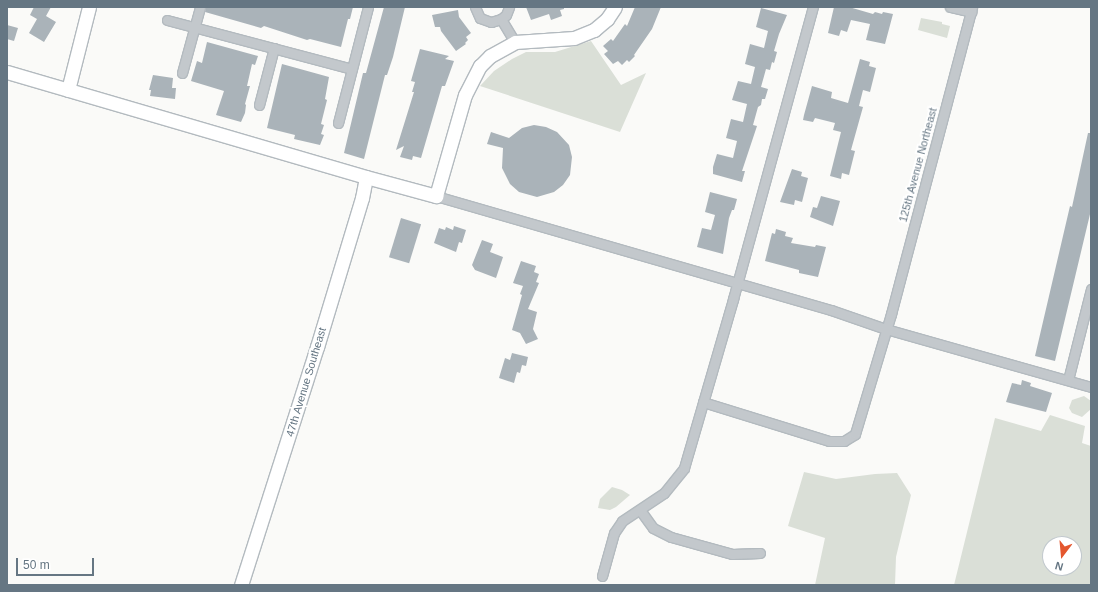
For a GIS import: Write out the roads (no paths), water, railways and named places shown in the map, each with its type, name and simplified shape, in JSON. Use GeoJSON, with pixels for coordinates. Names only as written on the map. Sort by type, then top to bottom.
{"type":"FeatureCollection","features":[{"type":"Feature","properties":{"kind":"street"},"geometry":{"type":"LineString","coordinates":[[68,90],[89,7]]}},
{"type":"Feature","properties":{"kind":"street"},"geometry":{"type":"LineString","coordinates":[[182,73],[200,7]]}},
{"type":"Feature","properties":{"kind":"street"},"geometry":{"type":"LineString","coordinates":[[338,123],[368,7]]}},
{"type":"Feature","properties":{"kind":"street"},"geometry":{"type":"LineString","coordinates":[[475,7],[477,14],[485,21],[496,22],[506,15],[509,7]]}},
{"type":"Feature","properties":{"kind":"street"},"geometry":{"type":"LineString","coordinates":[[436,196],[465,95],[480,66],[490,56],[515,42],[574,38],[598,26],[608,19],[615,7]]}},
{"type":"Feature","properties":{"kind":"street"},"geometry":{"type":"LineString","coordinates":[[602,576],[614,533],[624,519],[664,493],[684,468],[738,283],[813,7]]}},
{"type":"Feature","properties":{"kind":"street"},"geometry":{"type":"LineString","coordinates":[[950,7],[971,10]]}},
{"type":"Feature","properties":{"kind":"street","name":"125th Avenue Northeast"},"geometry":{"type":"LineString","coordinates":[[704,402],[828,441],[844,441],[855,434],[886,329],[971,10]]}},
{"type":"Feature","properties":{"kind":"street"},"geometry":{"type":"LineString","coordinates":[[501,19],[515,42]]}},
{"type":"Feature","properties":{"kind":"street"},"geometry":{"type":"LineString","coordinates":[[167,20],[352,69]]}},
{"type":"Feature","properties":{"kind":"street"},"geometry":{"type":"LineString","coordinates":[[259,105],[274,48]]}},
{"type":"Feature","properties":{"kind":"street"},"geometry":{"type":"LineString","coordinates":[[7,72],[366,177],[738,283],[886,329],[1091,387]]}},
{"type":"Feature","properties":{"kind":"street","name":"47th Avenue Southeast"},"geometry":{"type":"LineString","coordinates":[[242,585],[321,333],[362,198],[366,177]]}},
{"type":"Feature","properties":{"kind":"street"},"geometry":{"type":"LineString","coordinates":[[1068,380],[1091,289]]}},
{"type":"Feature","properties":{"kind":"street"},"geometry":{"type":"LineString","coordinates":[[640,510],[653,528],[671,537],[732,554],[760,553]]}}]}
